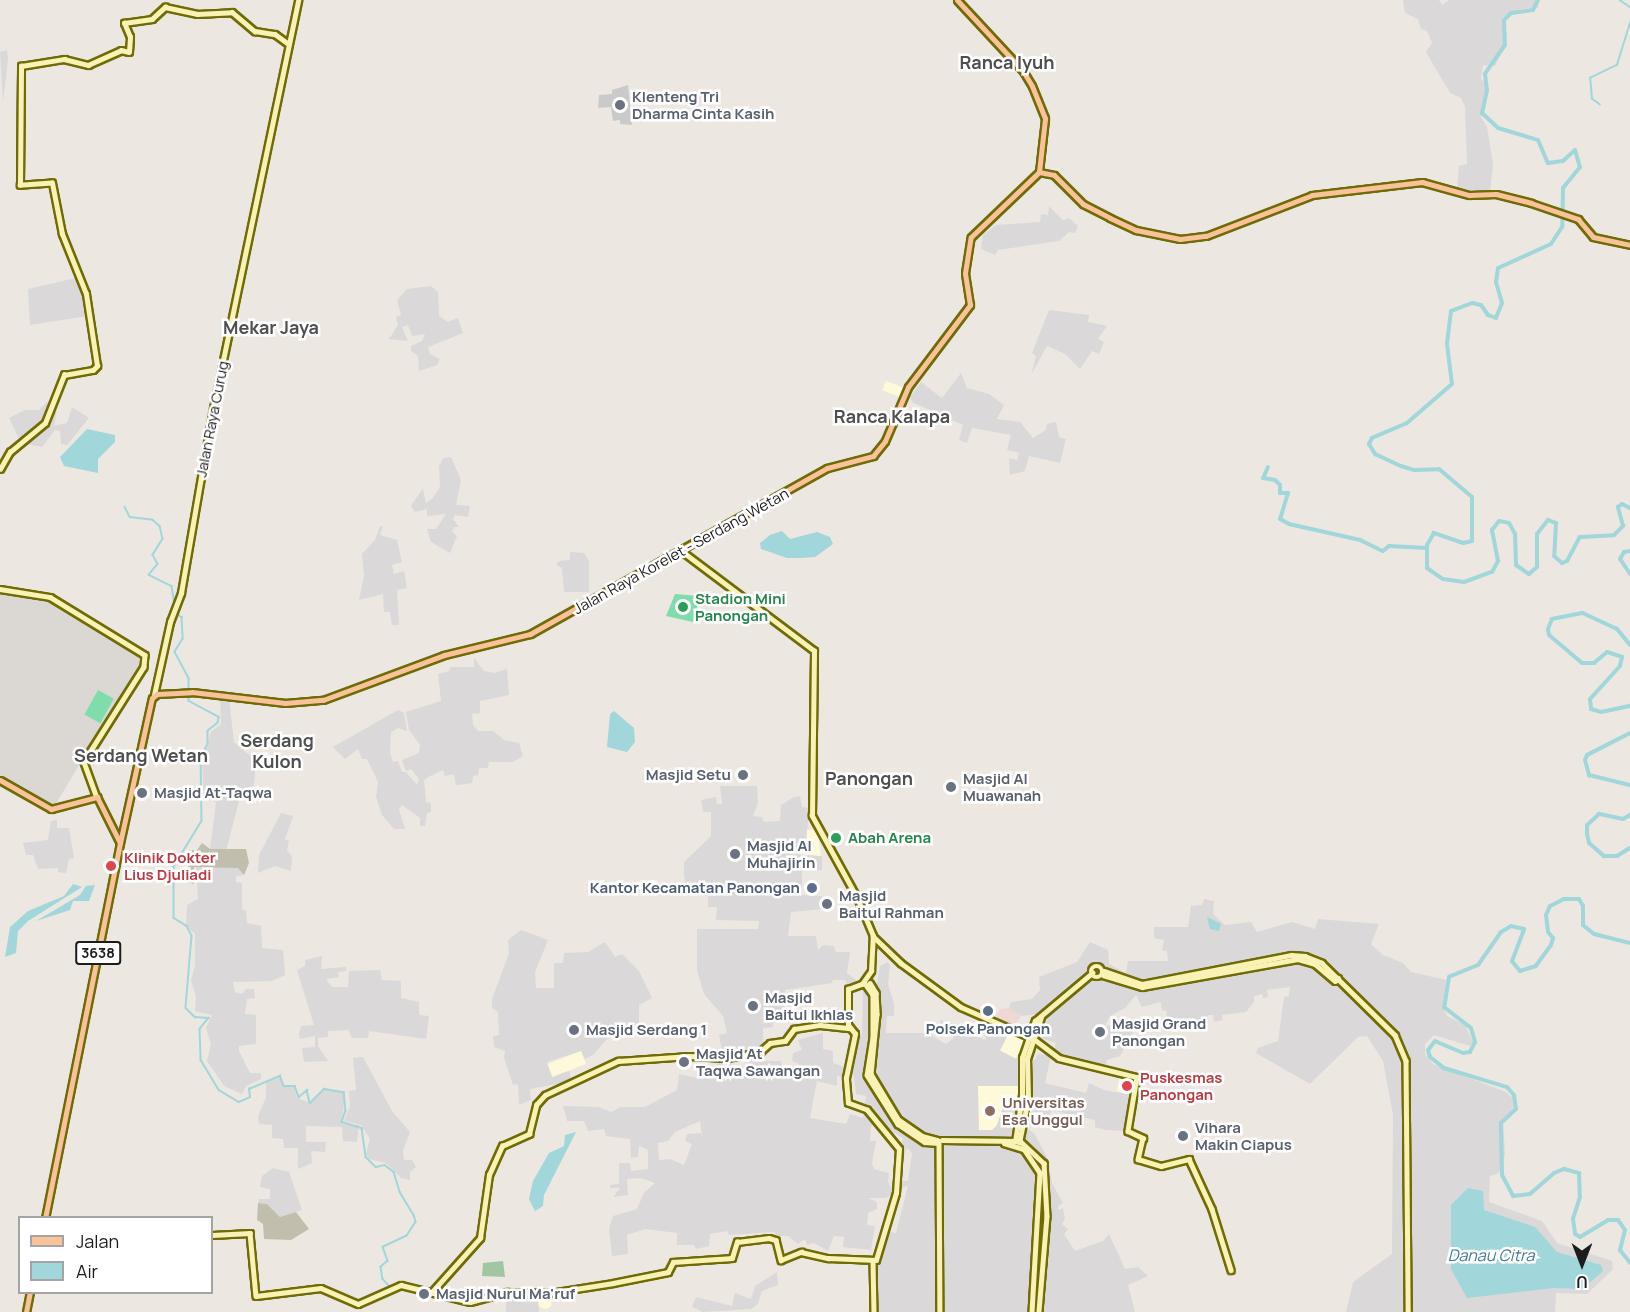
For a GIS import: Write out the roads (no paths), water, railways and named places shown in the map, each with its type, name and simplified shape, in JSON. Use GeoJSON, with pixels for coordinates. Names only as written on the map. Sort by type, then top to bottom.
{"type":"FeatureCollection","features":[{"type":"Feature","properties":{"kind":"main road"},"geometry":{"type":"LineString","coordinates":[[957,0],[1023,71],[1032,86],[1045,118],[1039,172],[1054,175],[1083,204],[1136,230],[1180,239],[1206,236],[1312,195],[1422,182],[1470,195],[1504,196],[1573,216],[1591,237],[1630,245]]}},
{"type":"Feature","properties":{"kind":"main road","name":"Jalan Raya Korelet - Serdang Wetan"},"geometry":{"type":"LineString","coordinates":[[154,695],[190,692],[285,703],[333,698],[444,655],[535,632],[682,552],[724,523],[827,468],[863,461],[877,452],[908,387],[968,308],[965,267],[971,237],[1039,172]]}},
{"type":"Feature","properties":{"kind":"main road"},"geometry":{"type":"LineString","coordinates":[[120,843],[154,695]]}},
{"type":"Feature","properties":{"kind":"main road"},"geometry":{"type":"LineString","coordinates":[[0,780],[53,809],[97,797],[120,843]]}},
{"type":"Feature","properties":{"kind":"main road","name":"3638"},"geometry":{"type":"LineString","coordinates":[[45,1216],[120,843]]}},
{"type":"Feature","properties":{"kind":"main road"},"geometry":{"type":"LineString","coordinates":[[26,1312],[30,1294]]}},
{"type":"Feature","properties":{"kind":"street","name":"Jalan Raya Curug"},"geometry":{"type":"LineString","coordinates":[[154,695],[176,606],[212,413],[298,0]]}},
{"type":"Feature","properties":{"kind":"street"},"geometry":{"type":"LineString","coordinates":[[0,469],[13,450],[45,423],[63,375],[97,367],[86,294],[63,236],[51,182],[20,185],[21,66],[64,59],[88,65],[122,50],[129,52],[130,38],[124,23],[152,19],[165,7],[198,14],[232,12],[255,31],[275,34],[289,44]]}},
{"type":"Feature","properties":{"kind":"street"},"geometry":{"type":"LineString","coordinates":[[682,552],[813,649],[812,816],[857,898],[874,939],[872,967],[865,980],[848,989],[850,1028],[855,1034],[846,1078],[848,1103],[868,1112],[899,1149],[896,1193],[874,1260],[874,1312]]}},
{"type":"Feature","properties":{"kind":"street"},"geometry":{"type":"LineString","coordinates":[[0,589],[50,597],[145,656],[144,667],[84,762],[97,797]]}},
{"type":"Feature","properties":{"kind":"street"},"geometry":{"type":"LineString","coordinates":[[874,939],[957,1005],[1032,1038],[1059,1058],[1137,1077],[1128,1131],[1143,1138],[1137,1158],[1161,1166],[1189,1159],[1212,1209],[1231,1270]]}},
{"type":"Feature","properties":{"kind":"street"},"geometry":{"type":"LineString","coordinates":[[1093,975],[1096,966],[1103,973],[1142,987],[1298,959],[1315,964],[1335,981],[1338,978],[1395,1035],[1406,1058],[1408,1312]]}},
{"type":"Feature","properties":{"kind":"street"},"geometry":{"type":"LineString","coordinates":[[1021,1142],[1027,1059],[1040,1018],[1093,975],[1103,973]]}},
{"type":"Feature","properties":{"kind":"street"},"geometry":{"type":"LineString","coordinates":[[865,980],[873,995],[873,1038],[867,1075],[898,1124],[925,1142],[1021,1142]]}},
{"type":"Feature","properties":{"kind":"street"},"geometry":{"type":"LineString","coordinates":[[431,1293],[480,1238],[490,1174],[502,1146],[529,1134],[536,1105],[545,1095],[618,1061],[689,1056],[727,1058],[760,1052],[770,1042],[785,1041],[794,1029],[820,1025],[850,1028]]}},
{"type":"Feature","properties":{"kind":"street"},"geometry":{"type":"LineString","coordinates":[[1003,1140],[1015,1131],[1025,1095]]}},
{"type":"Feature","properties":{"kind":"street"},"geometry":{"type":"LineString","coordinates":[[1015,1131],[1040,1173],[1039,1312]]}},
{"type":"Feature","properties":{"kind":"street"},"geometry":{"type":"LineString","coordinates":[[939,1142],[1003,1140],[1021,1142]]}},
{"type":"Feature","properties":{"kind":"street"},"geometry":{"type":"LineString","coordinates":[[939,1142],[940,1312]]}},
{"type":"Feature","properties":{"kind":"street"},"geometry":{"type":"LineString","coordinates":[[213,1235],[250,1233],[256,1296],[321,1288],[359,1304],[401,1285],[431,1293],[457,1296],[469,1302],[508,1292],[550,1293],[668,1272],[675,1262],[732,1258],[736,1242],[769,1238],[776,1240],[781,1260],[801,1252],[828,1258],[874,1260]]}},
{"type":"Feature","properties":{"kind":"street"},"geometry":{"type":"LineString","coordinates":[[1032,1312],[1041,1241]]}},
{"type":"Feature","properties":{"kind":"water"},"geometry":{"type":"Polygon","coordinates":[[[87,429],[115,435],[115,442],[98,459],[98,473],[64,466],[60,457],[87,429]]]}},
{"type":"Feature","properties":{"kind":"water"},"geometry":{"type":"Polygon","coordinates":[[[782,531],[790,539],[817,532],[830,537],[833,544],[815,557],[802,558],[787,558],[761,549],[760,543],[770,535],[782,531]]]}},
{"type":"Feature","properties":{"kind":"water"},"geometry":{"type":"Polygon","coordinates":[[[614,711],[634,728],[635,742],[627,752],[607,747],[610,714],[614,711]]]}},
{"type":"Feature","properties":{"kind":"water"},"geometry":{"type":"Polygon","coordinates":[[[73,884],[82,887],[28,921],[18,931],[16,953],[5,957],[10,927],[28,911],[64,896],[73,884]]]}},
{"type":"Feature","properties":{"kind":"water"},"geometry":{"type":"Polygon","coordinates":[[[95,885],[89,901],[73,901],[70,910],[36,921],[80,895],[86,886],[95,885]]]}},
{"type":"Feature","properties":{"kind":"water"},"geometry":{"type":"Polygon","coordinates":[[[1207,917],[1221,924],[1219,931],[1210,929],[1207,917]]]}},
{"type":"Feature","properties":{"kind":"water"},"geometry":{"type":"Polygon","coordinates":[[[576,1132],[544,1195],[543,1206],[535,1211],[529,1199],[533,1181],[549,1153],[564,1146],[565,1135],[576,1132]]]}},
{"type":"Feature","properties":{"kind":"water","name":"Danau Citra"},"geometry":{"type":"Polygon","coordinates":[[[1468,1188],[1483,1191],[1484,1210],[1535,1227],[1557,1252],[1601,1265],[1603,1271],[1582,1289],[1554,1288],[1467,1298],[1451,1269],[1451,1205],[1468,1188]]]}},
{"type":"Feature","properties":{"kind":"waterway"},"geometry":{"type":"LineString","coordinates":[[1538,0],[1533,10],[1511,13],[1504,20],[1505,45],[1485,74],[1487,90],[1482,113],[1498,128],[1538,140],[1548,163],[1563,161],[1575,150],[1580,167],[1563,188],[1562,227],[1551,244],[1498,268],[1496,282],[1502,303],[1496,318],[1488,315],[1481,305],[1472,303],[1451,311],[1447,344],[1452,384],[1407,423],[1372,438],[1369,444],[1375,454],[1401,466],[1414,470],[1439,469],[1472,497],[1472,541],[1463,543],[1434,533],[1427,545],[1427,568],[1443,579],[1464,582],[1492,572],[1498,561],[1492,530],[1499,521],[1509,523],[1515,534],[1516,565],[1529,574],[1537,567],[1537,534],[1548,520],[1556,523],[1554,556],[1562,563],[1567,561],[1580,537],[1614,535],[1623,526],[1618,507],[1622,504],[1630,508]]}},
{"type":"Feature","properties":{"kind":"waterway"},"geometry":{"type":"LineString","coordinates":[[1620,0],[1630,7]]}},
{"type":"Feature","properties":{"kind":"waterway"},"geometry":{"type":"LineString","coordinates":[[1600,105],[1592,99],[1590,78],[1617,65],[1630,23]]}},
{"type":"Feature","properties":{"kind":"waterway"},"geometry":{"type":"LineString","coordinates":[[1268,467],[1263,478],[1275,480],[1280,485],[1280,493],[1288,493],[1280,519],[1289,524],[1360,540],[1383,551],[1389,546],[1427,548]]}},
{"type":"Feature","properties":{"kind":"waterway"},"geometry":{"type":"LineString","coordinates":[[125,507],[130,517],[153,520],[160,526],[163,539],[153,555],[158,564],[149,575],[172,586],[175,605]]}},
{"type":"Feature","properties":{"kind":"waterway"},"geometry":{"type":"LineString","coordinates":[[1630,551],[1624,552],[1620,559],[1630,574]]}},
{"type":"Feature","properties":{"kind":"waterway"},"geometry":{"type":"LineString","coordinates":[[1630,645],[1617,629],[1582,613],[1552,619],[1548,629],[1549,635],[1582,663],[1594,663],[1607,652],[1622,657],[1620,666],[1590,699],[1591,709],[1601,712],[1630,706]]}},
{"type":"Feature","properties":{"kind":"waterway"},"geometry":{"type":"LineString","coordinates":[[176,614],[182,617],[183,639],[175,652],[189,678],[189,691]]}},
{"type":"Feature","properties":{"kind":"waterway"},"geometry":{"type":"LineString","coordinates":[[189,695],[189,701],[219,717],[218,723],[208,731],[208,744],[201,758],[202,821],[174,867],[174,918],[187,926],[192,936],[186,1008],[195,1017],[209,1018],[200,1029],[201,1060],[219,1090],[239,1102],[250,1097],[249,1089],[280,1076],[284,1086],[295,1086],[299,1097],[307,1090],[310,1103],[324,1089],[344,1092],[346,1111],[342,1122],[362,1128],[366,1157],[376,1167],[385,1165],[394,1172],[400,1192],[416,1222],[407,1236],[383,1247],[388,1261],[381,1267],[383,1279],[391,1288]]}},
{"type":"Feature","properties":{"kind":"waterway"},"geometry":{"type":"LineString","coordinates":[[1630,733],[1587,755],[1585,760],[1589,775],[1630,785]]}},
{"type":"Feature","properties":{"kind":"waterway"},"geometry":{"type":"LineString","coordinates":[[1630,815],[1623,819],[1599,814],[1587,825],[1589,843],[1604,856],[1617,856],[1630,848]]}},
{"type":"Feature","properties":{"kind":"waterway"},"geometry":{"type":"LineString","coordinates":[[1630,943],[1594,934],[1583,925],[1583,906],[1579,899],[1564,899],[1550,906],[1546,915],[1548,932],[1553,938],[1551,945],[1536,966],[1520,971],[1512,961],[1524,929],[1511,926],[1501,932],[1478,965],[1449,977],[1444,1007],[1471,1028],[1475,1042],[1470,1052],[1463,1053],[1435,1041],[1428,1050],[1430,1057],[1444,1068],[1507,1087],[1514,1095],[1516,1109],[1501,1123],[1502,1175],[1513,1196],[1530,1194],[1554,1173],[1564,1169],[1579,1173],[1580,1197],[1573,1219],[1575,1234],[1580,1237],[1608,1220],[1618,1220],[1625,1230],[1620,1250],[1630,1263]]}},
{"type":"Feature","properties":{"kind":"place","name":"Klenteng Tri Dharma Cinta Kasih"},"geometry":{"type":"Point","coordinates":[620,105]}},
{"type":"Feature","properties":{"kind":"place","name":"Stadion Mini Panongan"},"geometry":{"type":"Point","coordinates":[683,607]}},
{"type":"Feature","properties":{"kind":"place","name":"Masjid Setu"},"geometry":{"type":"Point","coordinates":[743,775]}},
{"type":"Feature","properties":{"kind":"place","name":"Masjid Al Muawanah"},"geometry":{"type":"Point","coordinates":[951,787]}},
{"type":"Feature","properties":{"kind":"place","name":"Masjid At-Taqwa"},"geometry":{"type":"Point","coordinates":[142,793]}},
{"type":"Feature","properties":{"kind":"place","name":"Abah Arena"},"geometry":{"type":"Point","coordinates":[836,838]}},
{"type":"Feature","properties":{"kind":"place","name":"Masjid Al Muhajirin"},"geometry":{"type":"Point","coordinates":[735,854]}},
{"type":"Feature","properties":{"kind":"place","name":"Klinik Dokter Lius Djuliadi"},"geometry":{"type":"Point","coordinates":[111,866]}},
{"type":"Feature","properties":{"kind":"place","name":"Kantor Kecamatan Panongan"},"geometry":{"type":"Point","coordinates":[812,888]}},
{"type":"Feature","properties":{"kind":"place","name":"Masjid Baitul Rahman"},"geometry":{"type":"Point","coordinates":[827,904]}},
{"type":"Feature","properties":{"kind":"place","name":"Masjid Baitul Ikhlas"},"geometry":{"type":"Point","coordinates":[753,1006]}},
{"type":"Feature","properties":{"kind":"place","name":"Polsek Panongan"},"geometry":{"type":"Point","coordinates":[988,1011]}},
{"type":"Feature","properties":{"kind":"place","name":"Masjid Serdang 1"},"geometry":{"type":"Point","coordinates":[574,1030]}},
{"type":"Feature","properties":{"kind":"place","name":"Masjid Grand Panongan"},"geometry":{"type":"Point","coordinates":[1100,1032]}},
{"type":"Feature","properties":{"kind":"place","name":"Masjid At Taqwa Sawangan"},"geometry":{"type":"Point","coordinates":[684,1062]}},
{"type":"Feature","properties":{"kind":"place","name":"Puskesmas Panongan"},"geometry":{"type":"Point","coordinates":[1127,1086]}},
{"type":"Feature","properties":{"kind":"place","name":"Universitas Esa Unggul"},"geometry":{"type":"Point","coordinates":[990,1111]}},
{"type":"Feature","properties":{"kind":"place","name":"Vihara Makin Ciapus"},"geometry":{"type":"Point","coordinates":[1183,1136]}},
{"type":"Feature","properties":{"kind":"place","name":"Masjid Nurul Ma'ruf"},"geometry":{"type":"Point","coordinates":[424,1294]}},
{"type":"Feature","properties":{"kind":"district","name":"Ranca Iyuh"},"geometry":{"type":"Point","coordinates":[1007,62]}},
{"type":"Feature","properties":{"kind":"district","name":"Mekar Jaya"},"geometry":{"type":"Point","coordinates":[271,327]}},
{"type":"Feature","properties":{"kind":"district","name":"Ranca Kalapa"},"geometry":{"type":"Point","coordinates":[892,416]}},
{"type":"Feature","properties":{"kind":"district","name":"Serdang Kulon"},"geometry":{"type":"Point","coordinates":[277,751]}},
{"type":"Feature","properties":{"kind":"district","name":"Serdang Wetan"},"geometry":{"type":"Point","coordinates":[141,755]}},
{"type":"Feature","properties":{"kind":"district","name":"Panongan"},"geometry":{"type":"Point","coordinates":[869,778]}}]}
